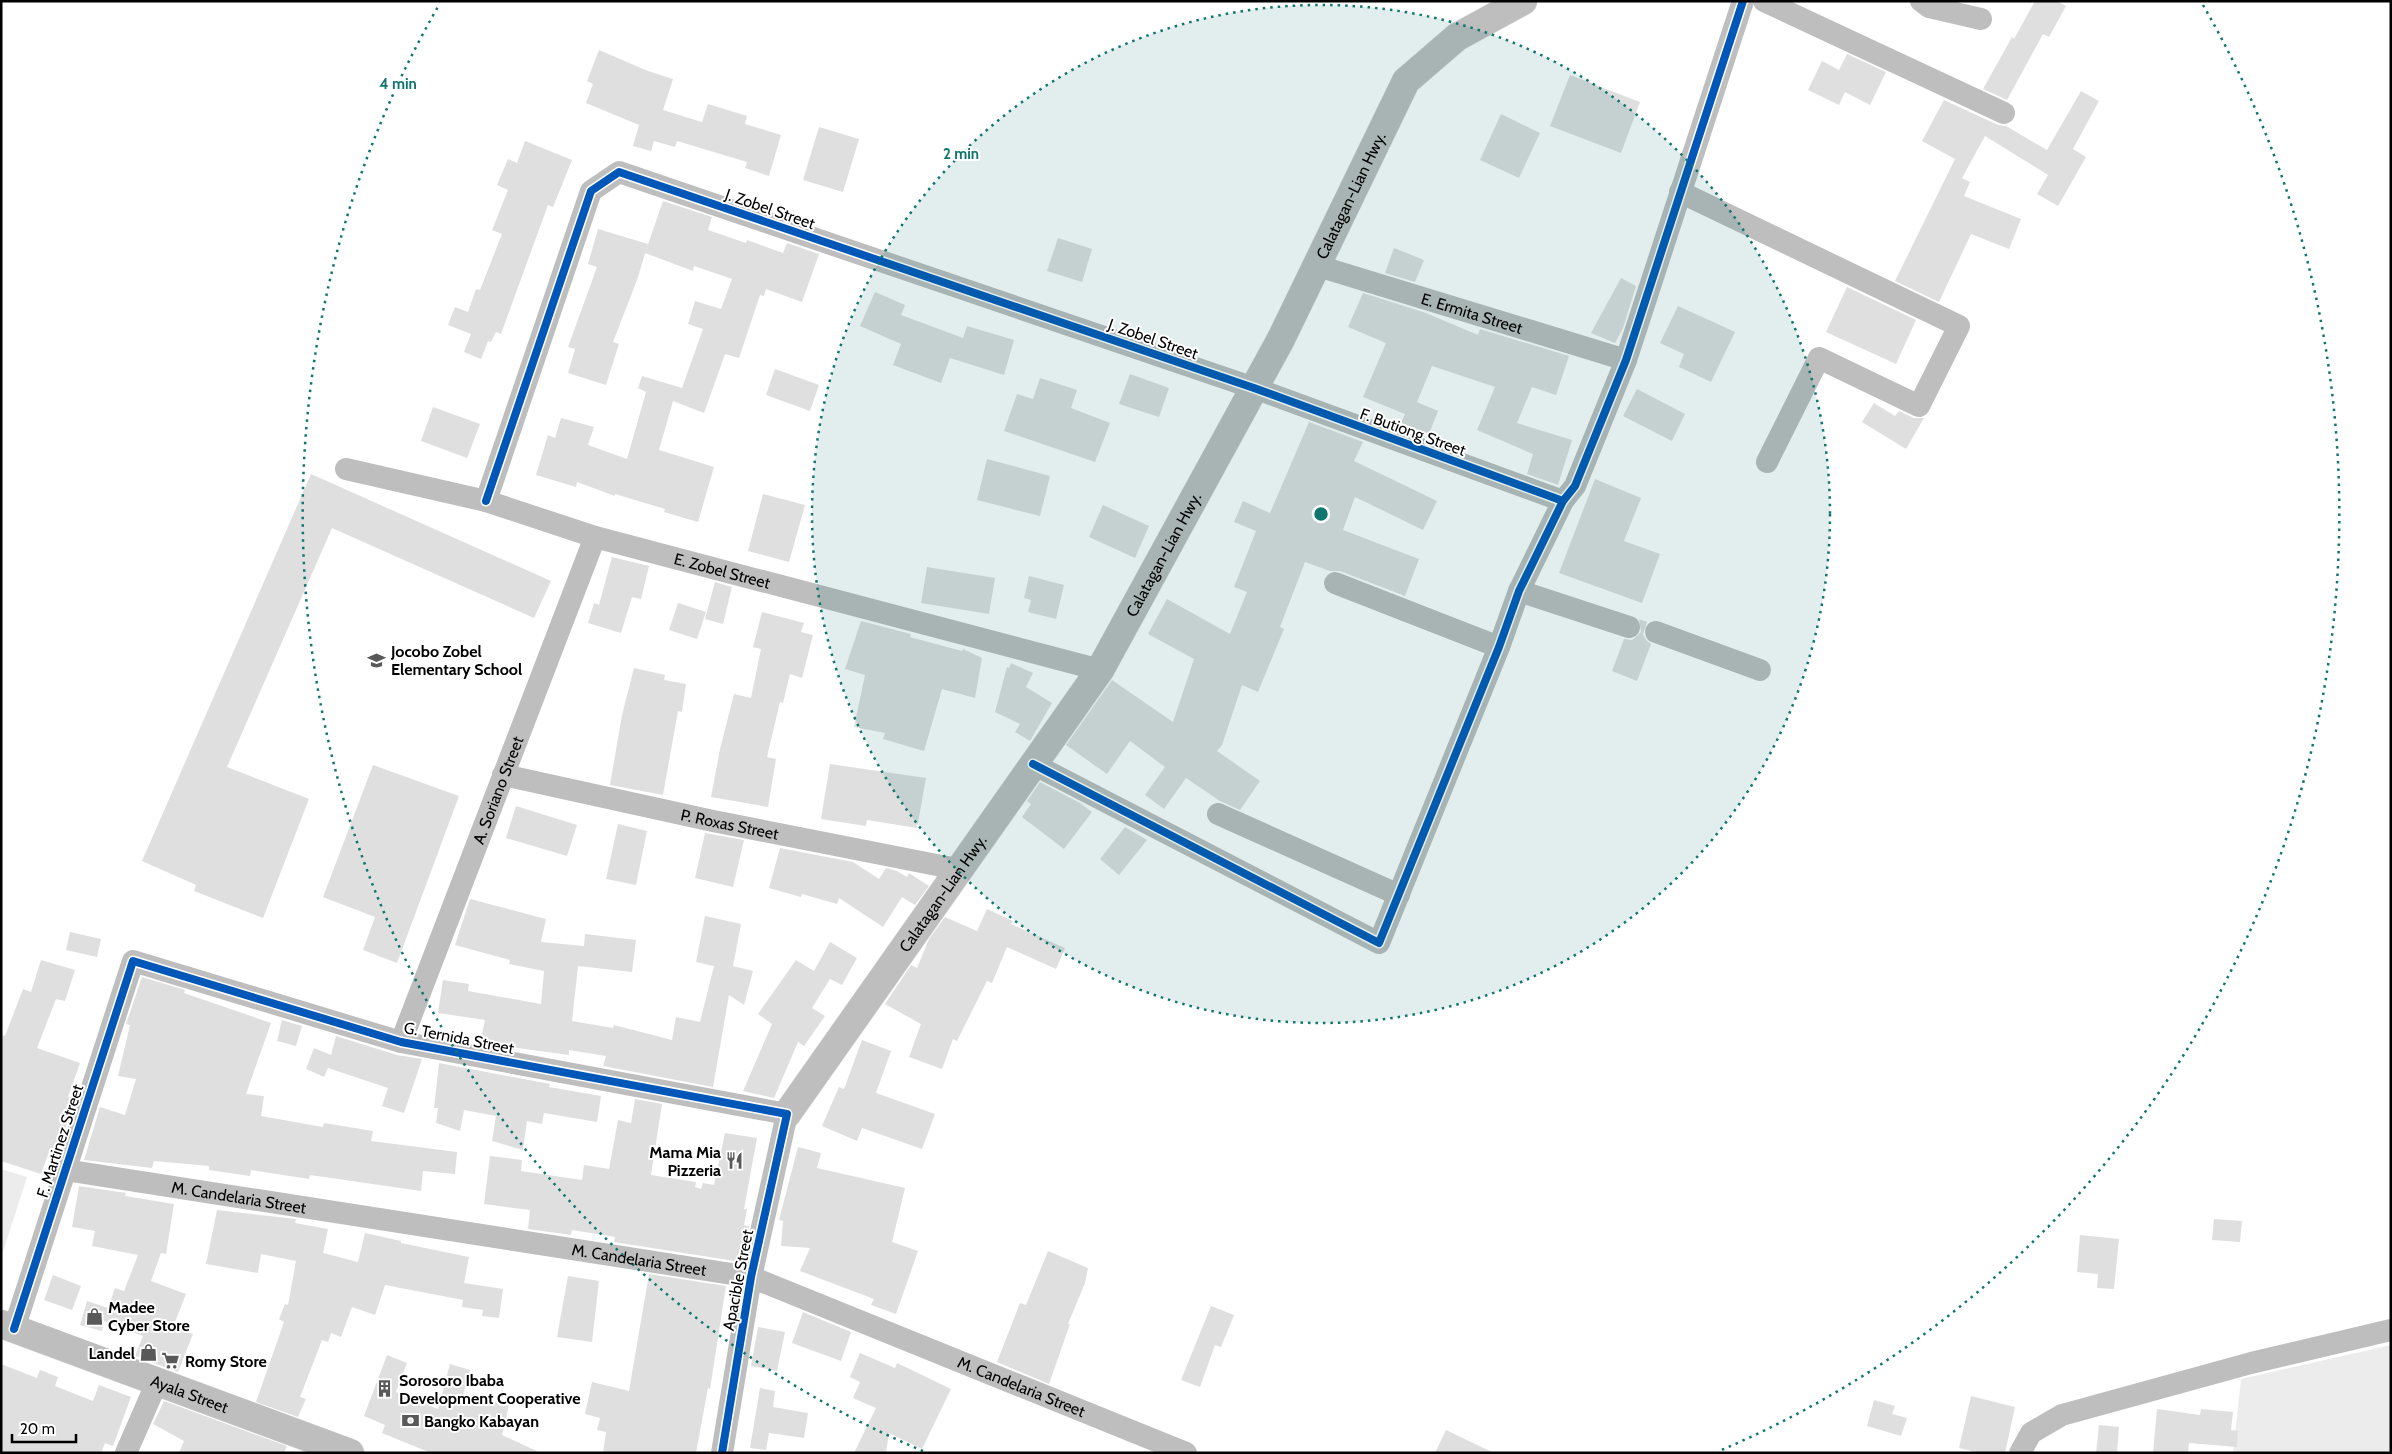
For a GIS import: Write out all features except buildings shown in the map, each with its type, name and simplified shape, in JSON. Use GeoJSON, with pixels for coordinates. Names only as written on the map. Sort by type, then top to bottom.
{"type":"FeatureCollection","features":[{"type":"Feature","properties":{"kind":"main road","name":"Calatagan-Lian Hwy."},"geometry":{"type":"LineString","coordinates":[[786,1114],[957,869],[1100,670],[1254,388],[1318,266],[1406,81],[1457,38],[1523,1]]}},
{"type":"Feature","properties":{"kind":"main road","name":"Ayala Street"},"geometry":{"type":"LineString","coordinates":[[7,1327],[350,1453]]}},
{"type":"Feature","properties":{"kind":"street"},"geometry":{"type":"LineString","coordinates":[[1033,764],[1379,943],[1499,647],[1519,591],[1563,501],[1575,486],[1626,360],[1743,1]]}},
{"type":"Feature","properties":{"kind":"street"},"geometry":{"type":"LineString","coordinates":[[1764,1],[2004,113]]}},
{"type":"Feature","properties":{"kind":"street"},"geometry":{"type":"LineString","coordinates":[[1921,1],[1929,7],[1981,19]]}},
{"type":"Feature","properties":{"kind":"street","name":"J. Zobel Street"},"geometry":{"type":"LineString","coordinates":[[486,501],[591,191],[619,172],[1254,388]]}},
{"type":"Feature","properties":{"kind":"street"},"geometry":{"type":"LineString","coordinates":[[1680,192],[1959,326],[1919,406],[1819,358],[1767,462]]}},
{"type":"Feature","properties":{"kind":"street","name":"E. Ermita Street"},"geometry":{"type":"LineString","coordinates":[[1318,266],[1626,360]]}},
{"type":"Feature","properties":{"kind":"street","name":"F. Butiong Street"},"geometry":{"type":"LineString","coordinates":[[1254,388],[1563,501]]}},
{"type":"Feature","properties":{"kind":"street","name":"E. Zobel Street"},"geometry":{"type":"LineString","coordinates":[[346,469],[486,501],[595,537],[1100,670]]}},
{"type":"Feature","properties":{"kind":"street","name":"A. Soriano Street"},"geometry":{"type":"LineString","coordinates":[[401,1042],[595,537]]}},
{"type":"Feature","properties":{"kind":"street"},"geometry":{"type":"LineString","coordinates":[[1335,583],[1499,647]]}},
{"type":"Feature","properties":{"kind":"street"},"geometry":{"type":"LineString","coordinates":[[1519,591],[1629,627]]}},
{"type":"Feature","properties":{"kind":"street"},"geometry":{"type":"LineString","coordinates":[[1656,632],[1760,670]]}},
{"type":"Feature","properties":{"kind":"street","name":"P. Roxas Street"},"geometry":{"type":"LineString","coordinates":[[503,776],[713,821],[957,869]]}},
{"type":"Feature","properties":{"kind":"street"},"geometry":{"type":"LineString","coordinates":[[1218,814],[1399,895]]}},
{"type":"Feature","properties":{"kind":"street","name":"G. Ternida Street"},"geometry":{"type":"LineString","coordinates":[[133,962],[401,1042],[786,1114]]}},
{"type":"Feature","properties":{"kind":"street","name":"F. Martinez Street"},"geometry":{"type":"LineString","coordinates":[[7,1327],[65,1170],[133,962]]}},
{"type":"Feature","properties":{"kind":"street","name":"Apacible Street"},"geometry":{"type":"LineString","coordinates":[[722,1453],[751,1277],[786,1114]]}},
{"type":"Feature","properties":{"kind":"street","name":"M. Candelaria Street"},"geometry":{"type":"LineString","coordinates":[[65,1170],[751,1277],[1186,1453]]}},
{"type":"Feature","properties":{"kind":"street"},"geometry":{"type":"LineString","coordinates":[[2020,1453],[2031,1433],[2062,1415],[2251,1363],[2391,1330]]}},
{"type":"Feature","properties":{"kind":"street"},"geometry":{"type":"LineString","coordinates":[[126,1453],[157,1382]]}},
{"type":"Feature","properties":{"kind":"shaded area"},"geometry":{"type":"Polygon","coordinates":[[[1,1169],[27,1177],[1,1258],[1,1169]]]}},
{"type":"Feature","properties":{"kind":"shaded area"},"geometry":{"type":"Polygon","coordinates":[[[2391,1345],[2391,1453],[2233,1453],[2241,1379],[2391,1345]]]}},
{"type":"Feature","properties":{"kind":"cycle path"},"geometry":{"type":"LineString","coordinates":[[1033,764],[1379,943],[1499,647],[1519,591],[1563,501],[1575,486],[1626,360],[1743,1]]}},
{"type":"Feature","properties":{"kind":"cycle path"},"geometry":{"type":"LineString","coordinates":[[486,501],[591,191],[619,172],[1254,388],[1563,501]]}},
{"type":"Feature","properties":{"kind":"cycle path"},"geometry":{"type":"LineString","coordinates":[[14,1329],[133,961],[401,1042],[787,1114],[751,1277],[722,1453]]}},
{"type":"Feature","properties":{"kind":"place","name":"Jocobo Zobel Elementary School"},"geometry":{"type":"Point","coordinates":[377,660]}},
{"type":"Feature","properties":{"kind":"place","name":"Mama Mia Pizzeria"},"geometry":{"type":"Point","coordinates":[735,1161]}},
{"type":"Feature","properties":{"kind":"place","name":"Madee Cyber Store"},"geometry":{"type":"Point","coordinates":[94,1316]}},
{"type":"Feature","properties":{"kind":"place","name":"Landel"},"geometry":{"type":"Point","coordinates":[149,1353]}},
{"type":"Feature","properties":{"kind":"place","name":"Romy Store"},"geometry":{"type":"Point","coordinates":[171,1361]}},
{"type":"Feature","properties":{"kind":"place","name":"Sorosoro Ibaba Development Cooperative"},"geometry":{"type":"Point","coordinates":[385,1389]}},
{"type":"Feature","properties":{"kind":"place","name":"Bangko Kabayan"},"geometry":{"type":"Point","coordinates":[410,1421]}}]}
